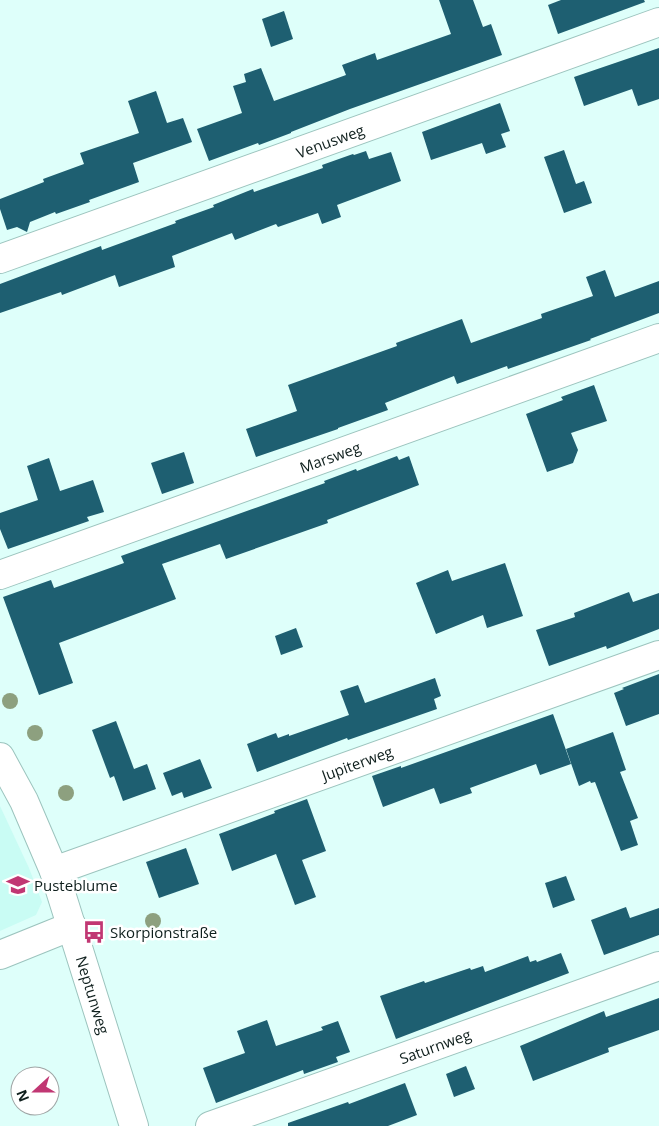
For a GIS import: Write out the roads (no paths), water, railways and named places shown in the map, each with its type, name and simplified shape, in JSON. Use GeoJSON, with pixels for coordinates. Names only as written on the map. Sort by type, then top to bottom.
{"type":"FeatureCollection","features":[{"type":"Feature","properties":{"kind":"street","name":"Venusweg"},"geometry":{"type":"LineString","coordinates":[[0,259],[659,22]]}},
{"type":"Feature","properties":{"kind":"street","name":"Marsweg"},"geometry":{"type":"LineString","coordinates":[[0,575],[659,338]]}},
{"type":"Feature","properties":{"kind":"street","name":"Jupiterweg"},"geometry":{"type":"LineString","coordinates":[[54,871],[659,655]]}},
{"type":"Feature","properties":{"kind":"street","name":"Neptunweg"},"geometry":{"type":"LineString","coordinates":[[0,756],[24,801],[54,871],[134,1126]]}},
{"type":"Feature","properties":{"kind":"street"},"geometry":{"type":"LineString","coordinates":[[0,955],[72,926]]}},
{"type":"Feature","properties":{"kind":"street","name":"Saturnweg"},"geometry":{"type":"LineString","coordinates":[[210,1126],[659,966]]}},
{"type":"Feature","properties":{"kind":"place","name":"Pusteblume"},"geometry":{"type":"Point","coordinates":[18,885]}},
{"type":"Feature","properties":{"kind":"place","name":"Skorpionstraße"},"geometry":{"type":"Point","coordinates":[94,932]}}]}
